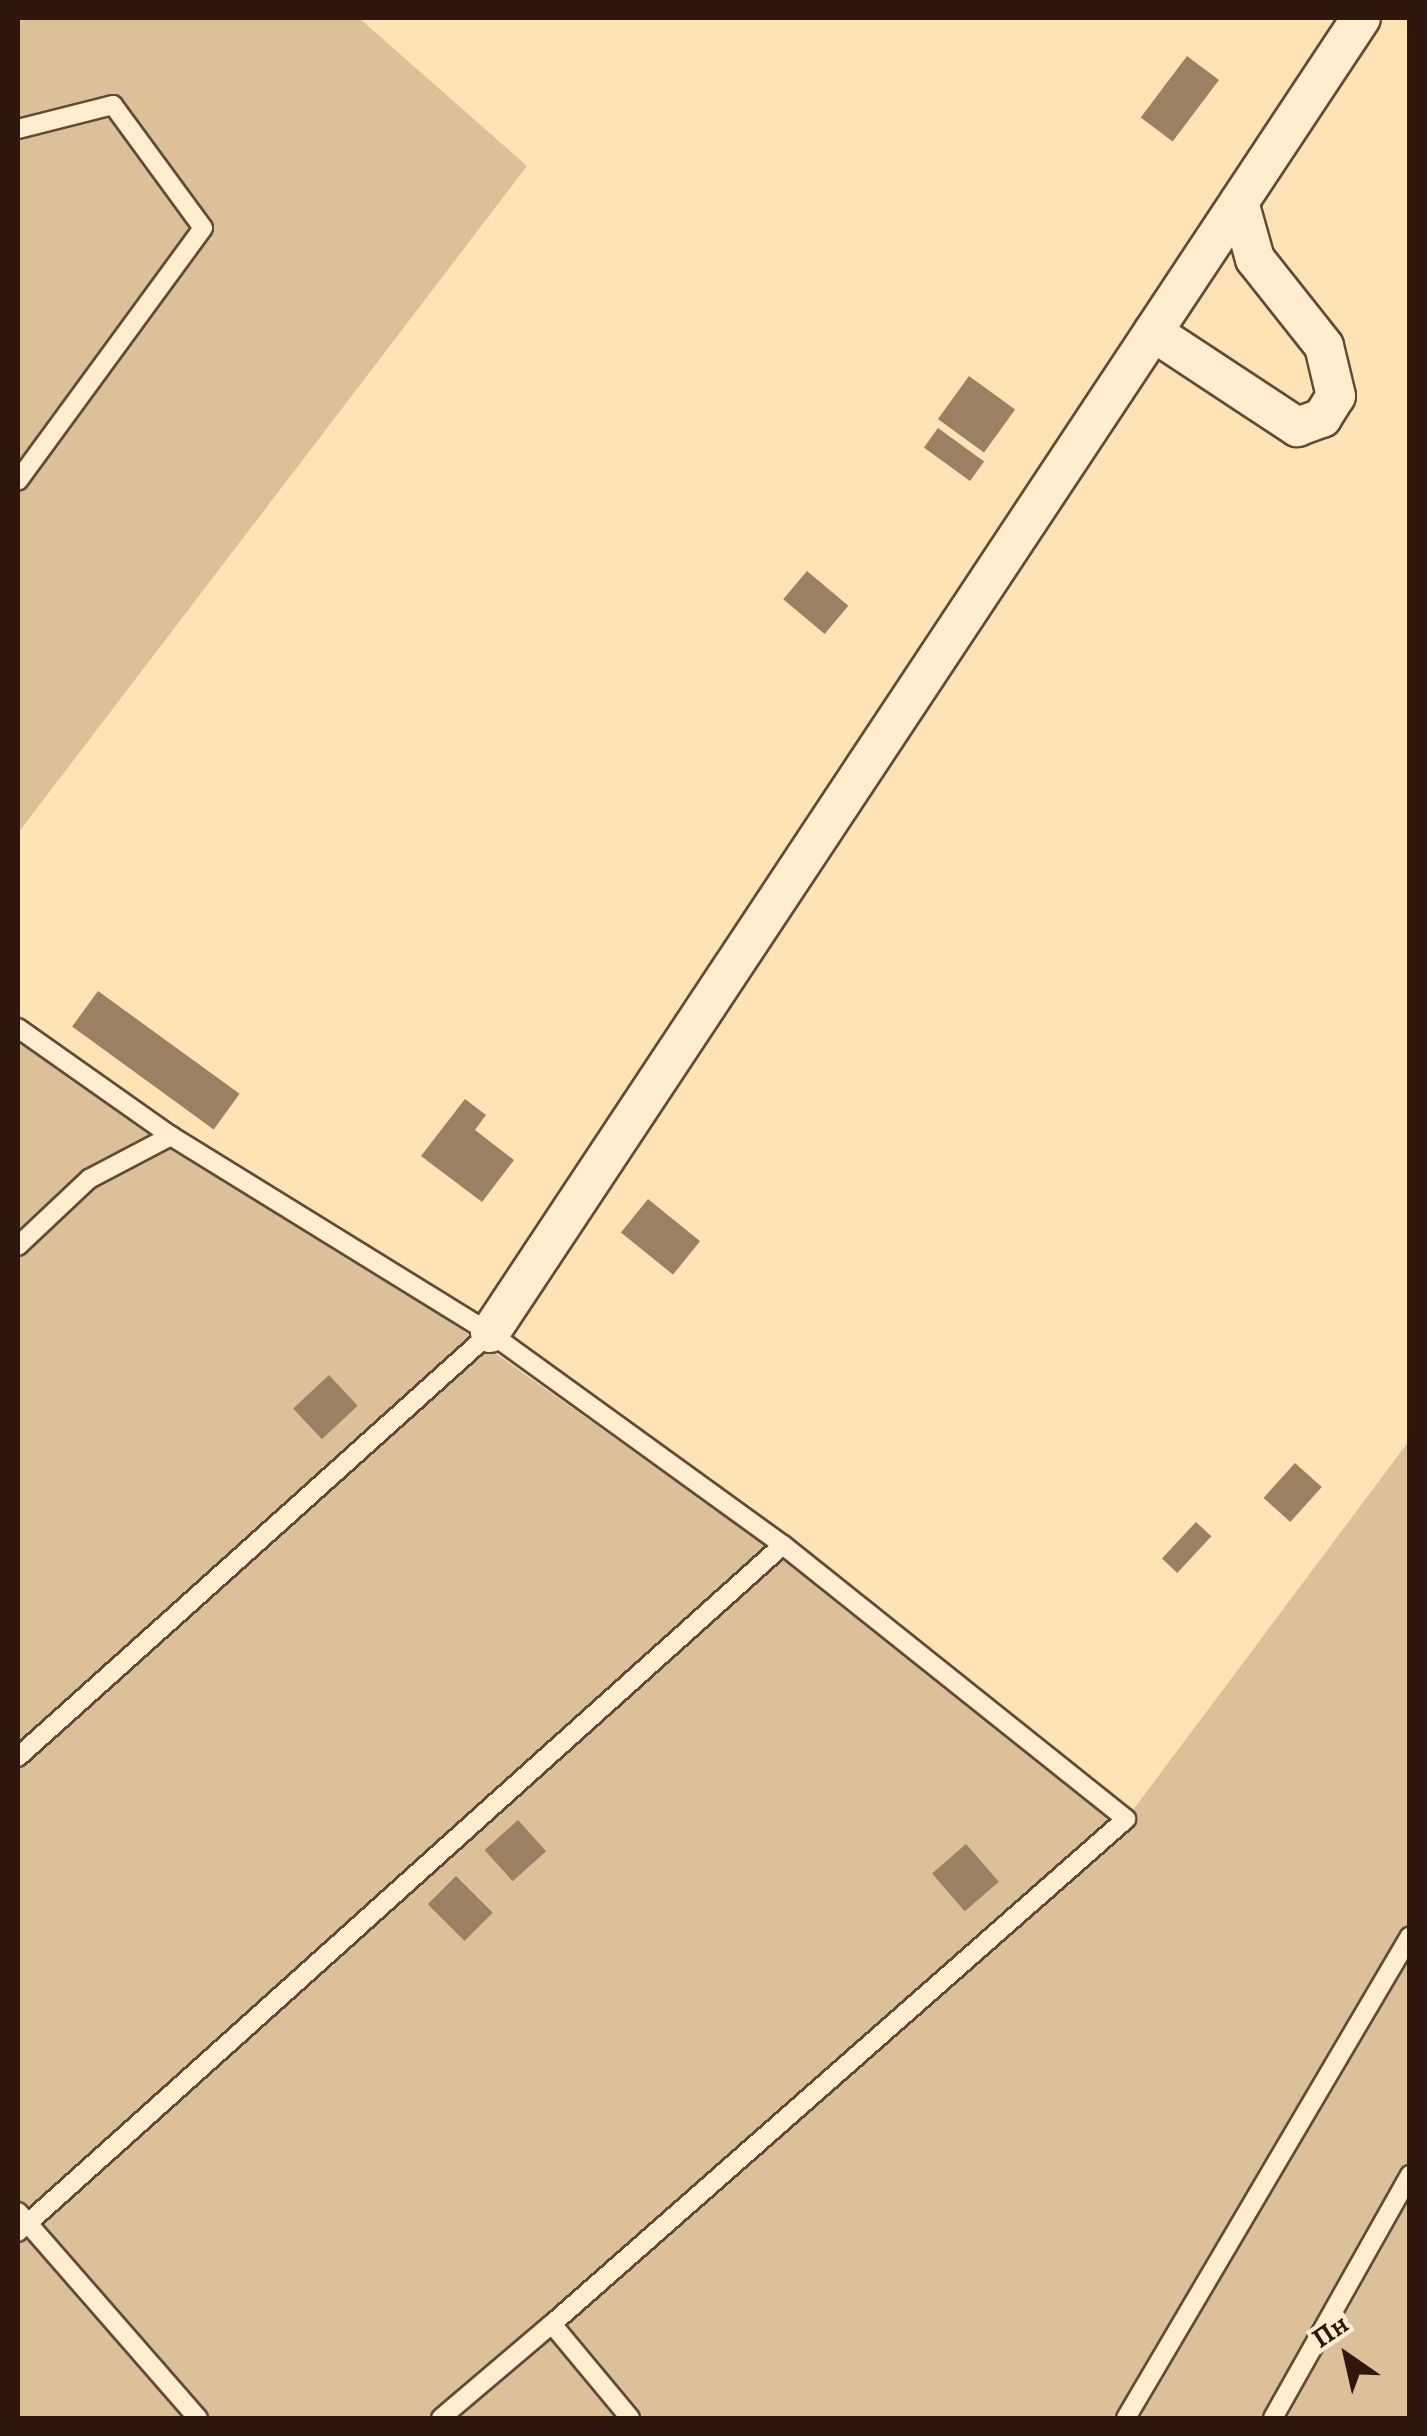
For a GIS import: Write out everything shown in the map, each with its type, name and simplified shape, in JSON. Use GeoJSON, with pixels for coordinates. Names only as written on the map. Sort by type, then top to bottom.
{"type":"FeatureCollection","features":[{"type":"Feature","properties":{"kind":"street"},"geometry":{"type":"LineString","coordinates":[[490,1333],[1361,18]]}},
{"type":"Feature","properties":{"kind":"street"},"geometry":{"type":"LineString","coordinates":[[1153,332],[1297,427],[1322,418],[1336,396],[1324,346],[1255,258],[1240,202]]}},
{"type":"Feature","properties":{"kind":"lane"},"geometry":{"type":"LineString","coordinates":[[18,129],[113,104],[203,228],[18,481]]}},
{"type":"Feature","properties":{"kind":"lane"},"geometry":{"type":"LineString","coordinates":[[18,1028],[171,1136],[490,1333],[783,1545],[1126,1819],[441,2418]]}},
{"type":"Feature","properties":{"kind":"lane"},"geometry":{"type":"LineString","coordinates":[[18,1246],[89,1179],[171,1136]]}},
{"type":"Feature","properties":{"kind":"lane"},"geometry":{"type":"LineString","coordinates":[[18,1757],[490,1333]]}},
{"type":"Feature","properties":{"kind":"lane"},"geometry":{"type":"LineString","coordinates":[[198,2418],[21,2222],[783,1545]]}},
{"type":"Feature","properties":{"kind":"lane"},"geometry":{"type":"LineString","coordinates":[[1126,2418],[1410,1936]]}},
{"type":"Feature","properties":{"kind":"lane"},"geometry":{"type":"LineString","coordinates":[[1274,2418],[1410,2175]]}},
{"type":"Feature","properties":{"kind":"lane"},"geometry":{"type":"LineString","coordinates":[[552,2324],[630,2418]]}},
{"type":"Feature","properties":{"kind":"shaded area"},"geometry":{"type":"Polygon","coordinates":[[[18,18],[359,18],[527,166],[18,833],[18,18]]]}},
{"type":"Feature","properties":{"kind":"shaded area"},"geometry":{"type":"Polygon","coordinates":[[[18,1032],[471,1336],[1011,1720],[1127,1818],[1409,1441],[1409,2418],[18,2418],[18,1032]]]}},
{"type":"Feature","properties":{"kind":"building"},"geometry":{"type":"Polygon","coordinates":[[[1187,56],[1219,80],[1173,142],[1141,117],[1187,56]]]}},
{"type":"Feature","properties":{"kind":"building"},"geometry":{"type":"Polygon","coordinates":[[[969,376],[1015,410],[984,452],[938,419],[969,376]]]}},
{"type":"Feature","properties":{"kind":"building"},"geometry":{"type":"Polygon","coordinates":[[[938,428],[984,462],[970,481],[924,447],[938,428]]]}},
{"type":"Feature","properties":{"kind":"building"},"geometry":{"type":"Polygon","coordinates":[[[807,571],[848,606],[825,634],[783,599],[807,571]]]}},
{"type":"Feature","properties":{"kind":"building"},"geometry":{"type":"Polygon","coordinates":[[[98,991],[240,1094],[214,1129],[72,1027],[98,991]]]}},
{"type":"Feature","properties":{"kind":"building"},"geometry":{"type":"Polygon","coordinates":[[[465,1099],[486,1115],[475,1130],[514,1160],[482,1202],[421,1156],[465,1099]]]}},
{"type":"Feature","properties":{"kind":"building"},"geometry":{"type":"Polygon","coordinates":[[[648,1199],[700,1241],[673,1275],[621,1232],[648,1199]]]}},
{"type":"Feature","properties":{"kind":"building"},"geometry":{"type":"Polygon","coordinates":[[[329,1375],[358,1406],[322,1439],[293,1408],[329,1375]]]}},
{"type":"Feature","properties":{"kind":"building"},"geometry":{"type":"Polygon","coordinates":[[[1295,1463],[1322,1487],[1290,1522],[1264,1498],[1295,1463]]]}},
{"type":"Feature","properties":{"kind":"building"},"geometry":{"type":"Polygon","coordinates":[[[1196,1522],[1211,1536],[1177,1573],[1162,1559],[1196,1522]]]}},
{"type":"Feature","properties":{"kind":"building"},"geometry":{"type":"Polygon","coordinates":[[[518,1820],[546,1851],[513,1881],[485,1850],[518,1820]]]}},
{"type":"Feature","properties":{"kind":"building"},"geometry":{"type":"Polygon","coordinates":[[[966,1844],[999,1882],[965,1911],[932,1874],[966,1844]]]}},
{"type":"Feature","properties":{"kind":"building"},"geometry":{"type":"Polygon","coordinates":[[[456,1876],[493,1913],[464,1941],[428,1904],[456,1876]]]}}]}
